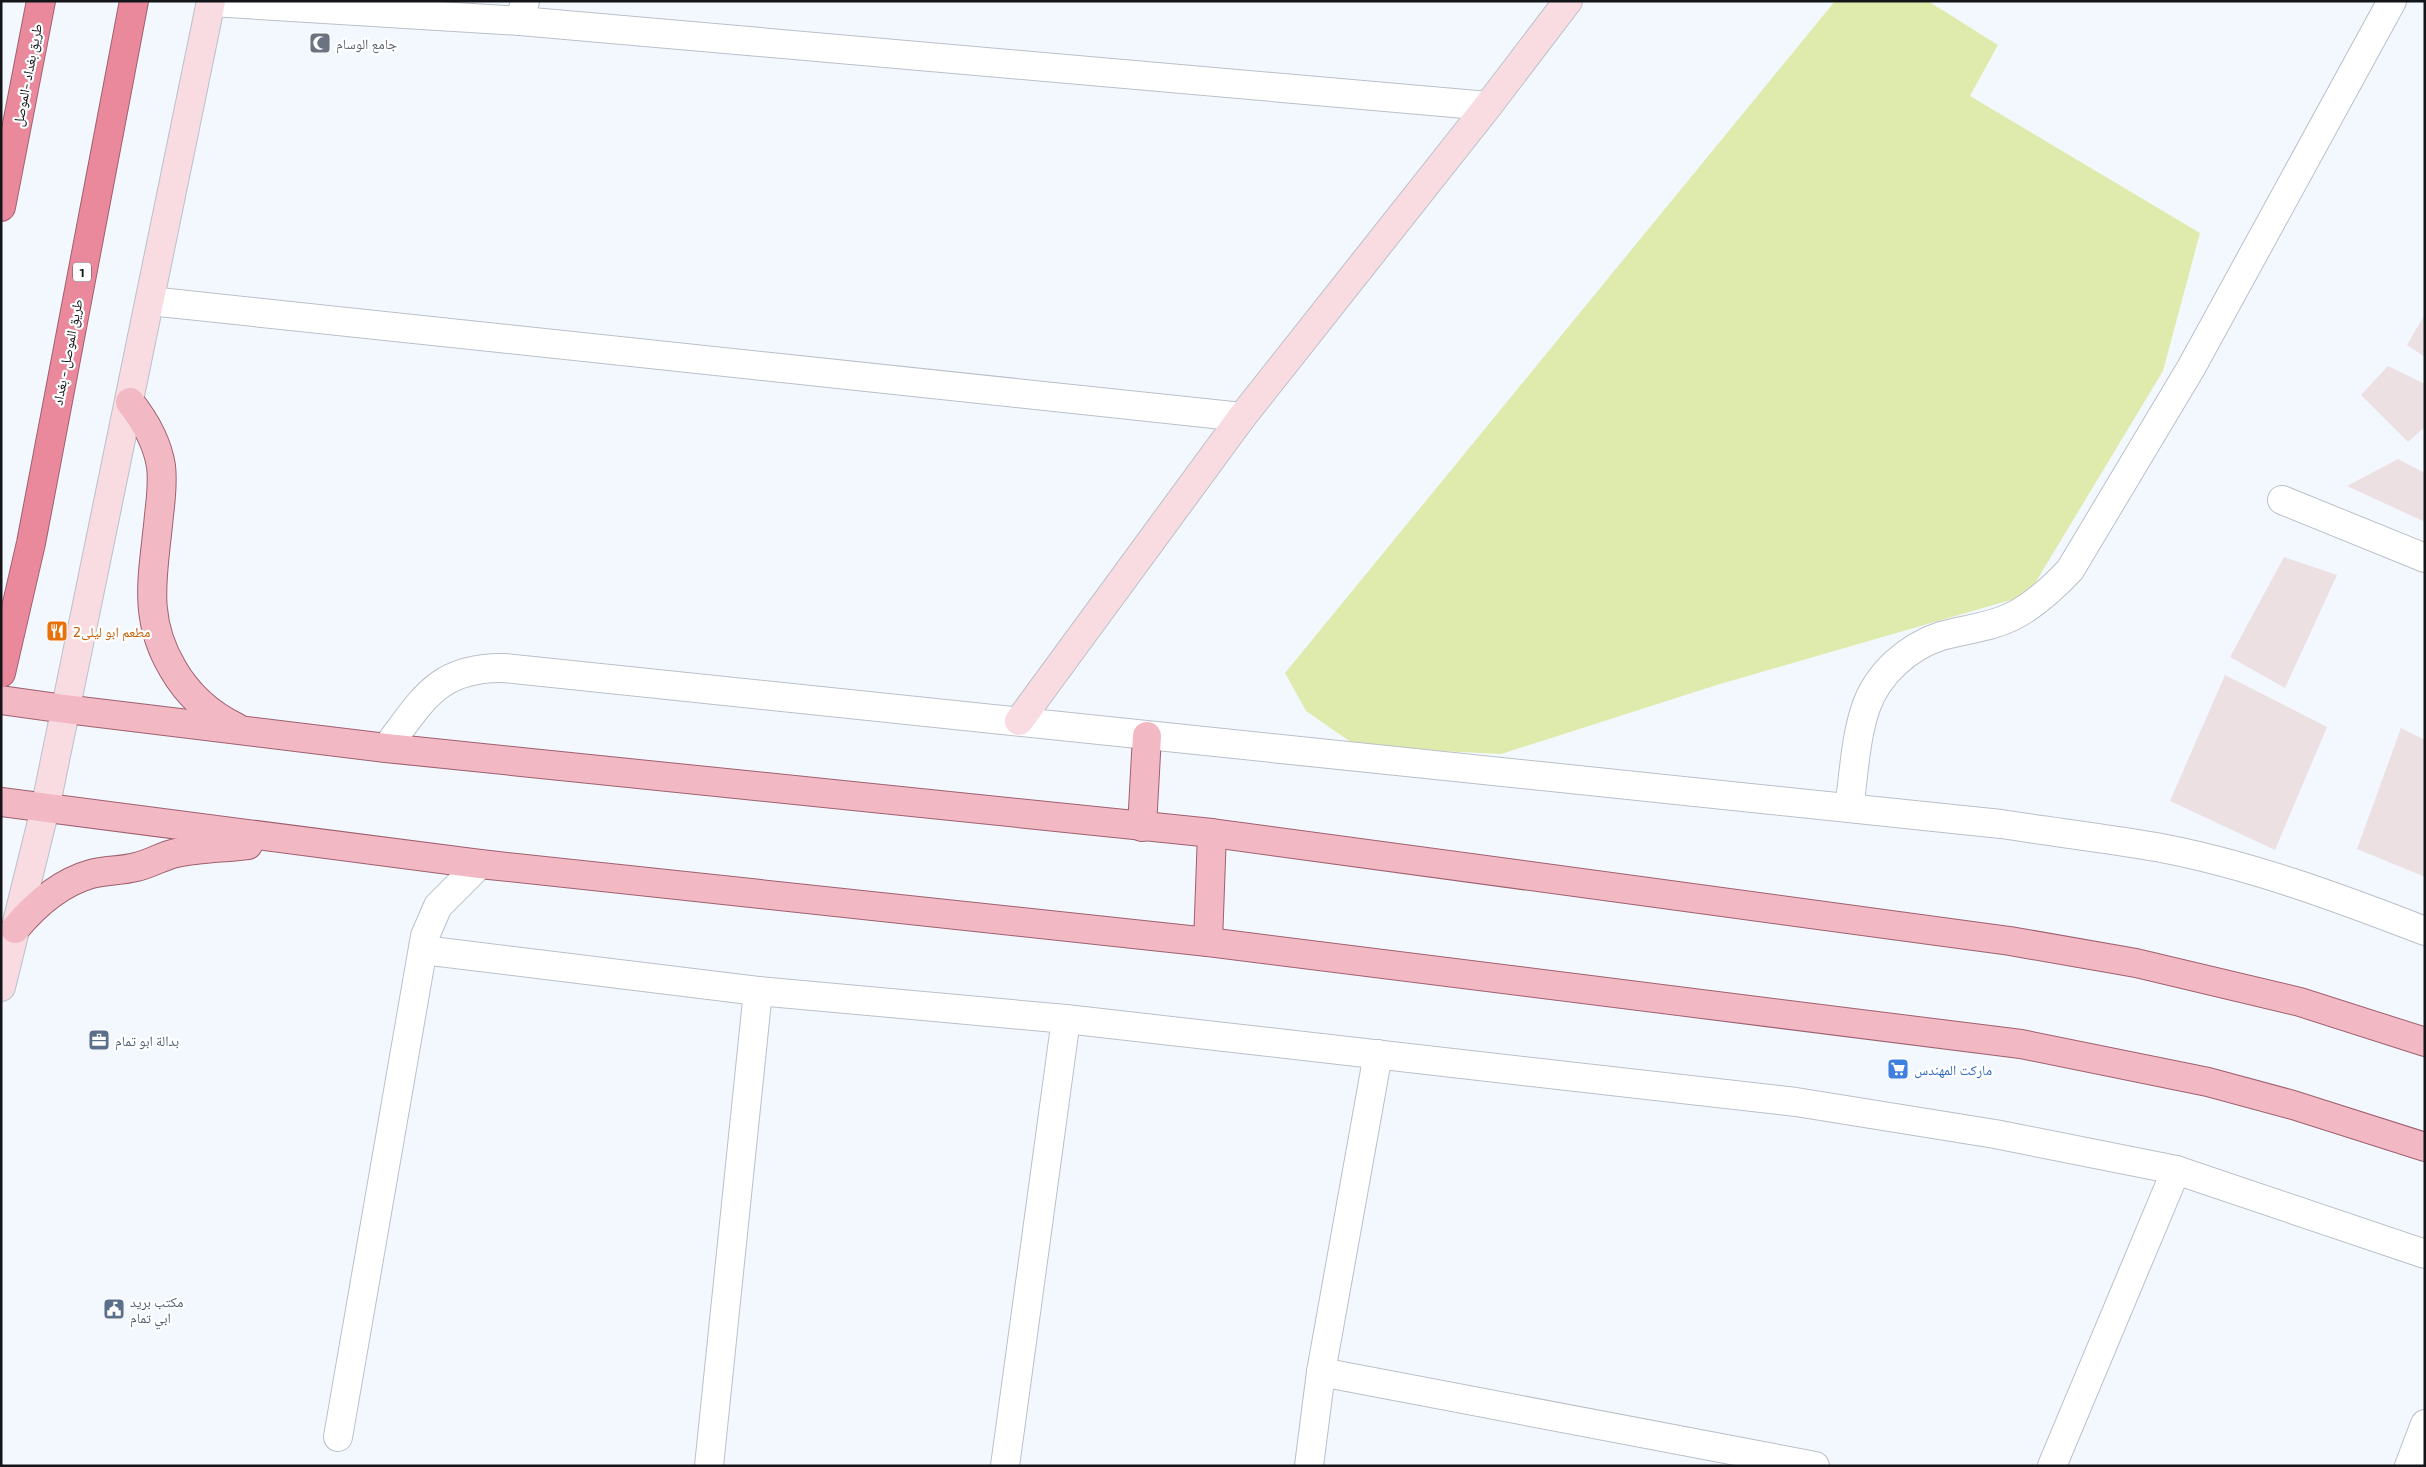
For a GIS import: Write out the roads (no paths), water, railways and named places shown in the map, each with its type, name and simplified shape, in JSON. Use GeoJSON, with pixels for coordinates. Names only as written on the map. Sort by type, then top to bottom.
{"type":"FeatureCollection","features":[{"type":"Feature","properties":{"kind":"highway","name":"طريق بغداد -الموصل"},"geometry":{"type":"LineString","coordinates":[[1,207],[41,1]]}},
{"type":"Feature","properties":{"kind":"highway","name":"طريق الموصل - بغداد"},"geometry":{"type":"LineString","coordinates":[[1,673],[31,543],[134,1]]}},
{"type":"Feature","properties":{"kind":"main road"},"geometry":{"type":"LineString","coordinates":[[1019,722],[1242,417],[1488,106],[1568,1]]}},
{"type":"Feature","properties":{"kind":"main road"},"geometry":{"type":"LineString","coordinates":[[1,987],[45,809],[211,2]]}},
{"type":"Feature","properties":{"kind":"main road"},"geometry":{"type":"LineString","coordinates":[[130,402],[144,420],[155,442],[161,467],[162,491],[150,602],[155,630],[165,656],[179,680],[197,701],[219,719],[244,731]]}},
{"type":"Feature","properties":{"kind":"main road"},"geometry":{"type":"LineString","coordinates":[[1,700],[65,710],[386,748],[1212,833],[2019,943],[2136,963],[2300,1002],[2425,1042]]}},
{"type":"Feature","properties":{"kind":"main road"},"geometry":{"type":"LineString","coordinates":[[1142,827],[1147,736]]}},
{"type":"Feature","properties":{"kind":"main road"},"geometry":{"type":"LineString","coordinates":[[1,802],[480,864],[1208,942],[2021,1044],[2208,1082],[2293,1105],[2425,1147]]}},
{"type":"Feature","properties":{"kind":"main road"},"geometry":{"type":"LineString","coordinates":[[1208,942],[1212,833]]}},
{"type":"Feature","properties":{"kind":"main road"},"geometry":{"type":"LineString","coordinates":[[15,930],[30,911],[49,895],[68,883],[90,874],[135,868],[156,862],[174,853],[293,840]]}},
{"type":"Feature","properties":{"kind":"street"},"geometry":{"type":"LineString","coordinates":[[1849,808],[1866,707],[1876,687],[1888,670],[1904,655],[1922,644],[1942,636],[1988,626],[2012,617],[2053,588],[2070,570],[2192,368],[2392,1]]}},
{"type":"Feature","properties":{"kind":"street"},"geometry":{"type":"LineString","coordinates":[[211,2],[522,11],[1488,106]]}},
{"type":"Feature","properties":{"kind":"street"},"geometry":{"type":"LineString","coordinates":[[150,300],[1242,417]]}},
{"type":"Feature","properties":{"kind":"street"},"geometry":{"type":"LineString","coordinates":[[2282,500],[2425,558]]}},
{"type":"Feature","properties":{"kind":"street"},"geometry":{"type":"LineString","coordinates":[[386,748],[420,703],[437,686],[457,674],[480,668],[504,668],[2001,824],[2157,848],[2261,873],[2361,906],[2425,931]]}},
{"type":"Feature","properties":{"kind":"street"},"geometry":{"type":"LineString","coordinates":[[338,1437],[423,950],[430,920],[438,906],[480,864]]}},
{"type":"Feature","properties":{"kind":"street"},"geometry":{"type":"LineString","coordinates":[[423,950],[758,992],[1066,1019],[1796,1102],[1995,1134],[2176,1170],[2425,1254]]}},
{"type":"Feature","properties":{"kind":"street"},"geometry":{"type":"LineString","coordinates":[[710,1466],[758,992]]}},
{"type":"Feature","properties":{"kind":"street"},"geometry":{"type":"LineString","coordinates":[[1005,1466],[1066,1019]]}},
{"type":"Feature","properties":{"kind":"street"},"geometry":{"type":"LineString","coordinates":[[1309,1466],[1321,1372],[1378,1054]]}},
{"type":"Feature","properties":{"kind":"street"},"geometry":{"type":"LineString","coordinates":[[2052,1466],[2176,1170]]}},
{"type":"Feature","properties":{"kind":"street"},"geometry":{"type":"LineString","coordinates":[[1321,1372],[1814,1466]]}},
{"type":"Feature","properties":{"kind":"street"},"geometry":{"type":"LineString","coordinates":[[2409,1466],[2425,1424]]}},
{"type":"Feature","properties":{"kind":"place","name":"جامع الوسام"},"geometry":{"type":"Point","coordinates":[320,43]}},
{"type":"Feature","properties":{"kind":"place","name":"مطعم ابو ليلى2"},"geometry":{"type":"Point","coordinates":[57,631]}},
{"type":"Feature","properties":{"kind":"place","name":"بدالة ابو تمام"},"geometry":{"type":"Point","coordinates":[99,1040]}},
{"type":"Feature","properties":{"kind":"place","name":"ماركت المهندس"},"geometry":{"type":"Point","coordinates":[1898,1069]}},
{"type":"Feature","properties":{"kind":"place","name":"مكتب بريد ابي تمام"},"geometry":{"type":"Point","coordinates":[114,1309]}}]}
